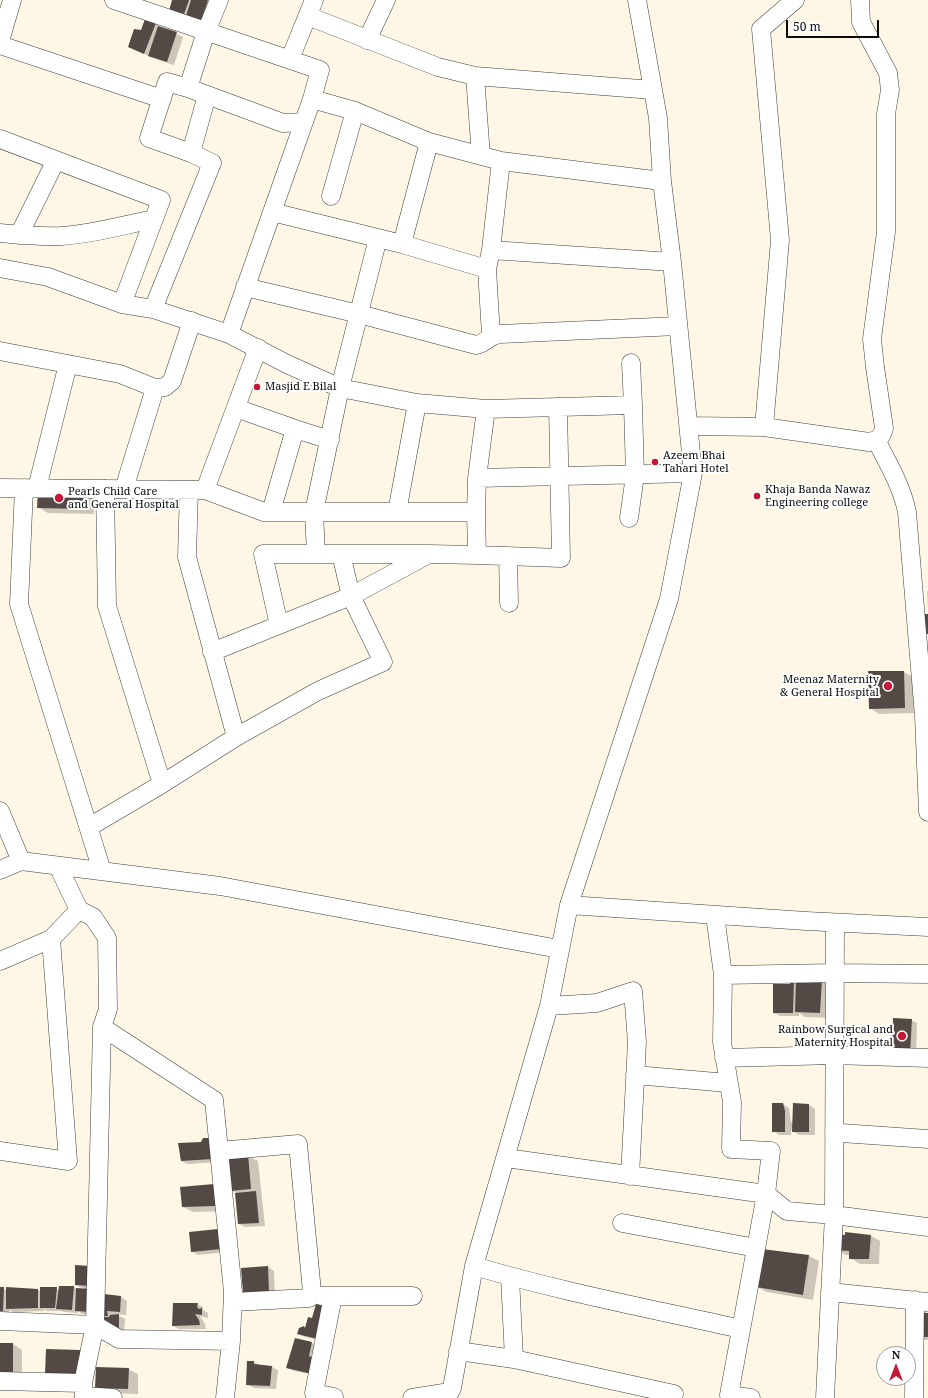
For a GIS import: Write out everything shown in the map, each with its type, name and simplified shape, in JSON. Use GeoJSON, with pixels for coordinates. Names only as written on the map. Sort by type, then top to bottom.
{"type":"FeatureCollection","features":[{"type":"Feature","properties":{"kind":"street"},"geometry":{"type":"LineString","coordinates":[[0,41],[12,0]]}},
{"type":"Feature","properties":{"kind":"street"},"geometry":{"type":"LineString","coordinates":[[188,88],[206,32],[219,0]]}},
{"type":"Feature","properties":{"kind":"street"},"geometry":{"type":"LineString","coordinates":[[368,40],[386,0]]}},
{"type":"Feature","properties":{"kind":"street"},"geometry":{"type":"LineString","coordinates":[[412,1398],[450,1392],[452,1388],[474,1266],[506,1158],[548,1006],[569,905],[669,599],[693,474],[672,262],[662,181],[658,118],[637,0]]}},
{"type":"Feature","properties":{"kind":"street"},"geometry":{"type":"LineString","coordinates":[[764,427],[780,240],[761,29],[795,0]]}},
{"type":"Feature","properties":{"kind":"street"},"geometry":{"type":"LineString","coordinates":[[689,426],[764,427],[869,442],[876,440],[882,435],[884,428],[874,367],[872,339],[886,232],[886,114],[890,90],[888,72],[861,22],[860,0]]}},
{"type":"Feature","properties":{"kind":"street"},"geometry":{"type":"LineString","coordinates":[[123,2],[206,32],[320,70],[312,99],[229,334]]}},
{"type":"Feature","properties":{"kind":"street"},"geometry":{"type":"LineString","coordinates":[[290,59],[311,8],[368,40],[438,67],[475,76],[653,90]]}},
{"type":"Feature","properties":{"kind":"street"},"geometry":{"type":"LineString","coordinates":[[0,45],[162,98]]}},
{"type":"Feature","properties":{"kind":"street"},"geometry":{"type":"LineString","coordinates":[[475,76],[481,156]]}},
{"type":"Feature","properties":{"kind":"street"},"geometry":{"type":"LineString","coordinates":[[153,309],[212,163],[191,153],[149,138],[167,82],[188,88],[282,123],[304,122]]}},
{"type":"Feature","properties":{"kind":"street"},"geometry":{"type":"LineString","coordinates":[[191,153],[207,95]]}},
{"type":"Feature","properties":{"kind":"street"},"geometry":{"type":"LineString","coordinates":[[312,99],[355,111],[429,142],[501,161],[662,181]]}},
{"type":"Feature","properties":{"kind":"street"},"geometry":{"type":"LineString","coordinates":[[331,196],[355,111]]}},
{"type":"Feature","properties":{"kind":"street"},"geometry":{"type":"LineString","coordinates":[[0,139],[161,200],[122,304]]}},
{"type":"Feature","properties":{"kind":"street"},"geometry":{"type":"LineString","coordinates":[[402,244],[429,142]]}},
{"type":"Feature","properties":{"kind":"street"},"geometry":{"type":"LineString","coordinates":[[19,235],[56,160]]}},
{"type":"Feature","properties":{"kind":"street"},"geometry":{"type":"LineString","coordinates":[[491,336],[487,269],[491,250],[501,161]]}},
{"type":"Feature","properties":{"kind":"street"},"geometry":{"type":"LineString","coordinates":[[272,212],[402,244],[487,269]]}},
{"type":"Feature","properties":{"kind":"street"},"geometry":{"type":"LineString","coordinates":[[0,233],[62,236],[91,232],[154,219]]}},
{"type":"Feature","properties":{"kind":"street"},"geometry":{"type":"LineString","coordinates":[[316,554],[314,512],[340,388],[378,238]]}},
{"type":"Feature","properties":{"kind":"street"},"geometry":{"type":"LineString","coordinates":[[491,250],[672,262]]}},
{"type":"Feature","properties":{"kind":"street"},"geometry":{"type":"LineString","coordinates":[[0,268],[48,277],[122,304],[153,309],[229,334],[340,388],[417,403],[486,409],[633,405]]}},
{"type":"Feature","properties":{"kind":"street"},"geometry":{"type":"LineString","coordinates":[[245,287],[359,314],[476,345],[480,344],[491,336],[500,334],[678,326]]}},
{"type":"Feature","properties":{"kind":"street"},"geometry":{"type":"LineString","coordinates":[[0,351],[120,374],[155,388],[165,387],[172,381],[192,322]]}},
{"type":"Feature","properties":{"kind":"street"},"geometry":{"type":"LineString","coordinates":[[236,737],[187,557],[197,490],[236,408],[258,348]]}},
{"type":"Feature","properties":{"kind":"street"},"geometry":{"type":"LineString","coordinates":[[629,518],[635,475],[631,363]]}},
{"type":"Feature","properties":{"kind":"street"},"geometry":{"type":"LineString","coordinates":[[68,364],[31,488],[19,604],[102,871]]}},
{"type":"Feature","properties":{"kind":"street"},"geometry":{"type":"LineString","coordinates":[[124,489],[155,388]]}},
{"type":"Feature","properties":{"kind":"street"},"geometry":{"type":"LineString","coordinates":[[397,512],[417,403]]}},
{"type":"Feature","properties":{"kind":"street"},"geometry":{"type":"LineString","coordinates":[[279,625],[263,554],[430,554],[561,558],[558,407]]}},
{"type":"Feature","properties":{"kind":"street"},"geometry":{"type":"LineString","coordinates":[[236,408],[330,440]]}},
{"type":"Feature","properties":{"kind":"street"},"geometry":{"type":"LineString","coordinates":[[477,555],[477,478],[486,409]]}},
{"type":"Feature","properties":{"kind":"street"},"geometry":{"type":"LineString","coordinates":[[271,512],[295,429]]}},
{"type":"Feature","properties":{"kind":"street"},"geometry":{"type":"LineString","coordinates":[[876,440],[905,500],[907,512],[926,716],[928,812]]}},
{"type":"Feature","properties":{"kind":"street"},"geometry":{"type":"LineString","coordinates":[[477,478],[693,474]]}},
{"type":"Feature","properties":{"kind":"street"},"geometry":{"type":"LineString","coordinates":[[0,488],[197,490],[264,512],[476,512]]}},
{"type":"Feature","properties":{"kind":"street"},"geometry":{"type":"LineString","coordinates":[[105,489],[107,606],[162,784]]}},
{"type":"Feature","properties":{"kind":"street"},"geometry":{"type":"LineString","coordinates":[[89,827],[162,784],[236,737],[318,691],[383,662],[351,596],[341,554]]}},
{"type":"Feature","properties":{"kind":"street"},"geometry":{"type":"LineString","coordinates":[[212,652],[351,596],[430,554]]}},
{"type":"Feature","properties":{"kind":"street"},"geometry":{"type":"LineString","coordinates":[[508,556],[509,603]]}},
{"type":"Feature","properties":{"kind":"street"},"geometry":{"type":"LineString","coordinates":[[0,810],[21,861]]}},
{"type":"Feature","properties":{"kind":"street"},"geometry":{"type":"LineString","coordinates":[[0,870],[21,861],[220,886],[559,950]]}},
{"type":"Feature","properties":{"kind":"street"},"geometry":{"type":"LineString","coordinates":[[58,866],[80,910],[93,917],[107,938],[108,1009],[102,1027],[94,1325],[84,1393]]}},
{"type":"Feature","properties":{"kind":"street"},"geometry":{"type":"LineString","coordinates":[[569,905],[835,923],[928,927]]}},
{"type":"Feature","properties":{"kind":"street"},"geometry":{"type":"LineString","coordinates":[[0,961],[51,939],[80,910]]}},
{"type":"Feature","properties":{"kind":"street"},"geometry":{"type":"LineString","coordinates":[[715,915],[723,975],[722,1042],[732,1102],[730,1149],[771,1151],[766,1194],[729,1395],[751,1398]]}},
{"type":"Feature","properties":{"kind":"street"},"geometry":{"type":"LineString","coordinates":[[825,1398],[834,1215],[835,923]]}},
{"type":"Feature","properties":{"kind":"street"},"geometry":{"type":"LineString","coordinates":[[0,1151],[68,1161],[51,939]]}},
{"type":"Feature","properties":{"kind":"street"},"geometry":{"type":"LineString","coordinates":[[723,975],[834,973],[928,974]]}},
{"type":"Feature","properties":{"kind":"street"},"geometry":{"type":"LineString","coordinates":[[548,1006],[597,1003],[633,991],[637,1042],[630,1176]]}},
{"type":"Feature","properties":{"kind":"street"},"geometry":{"type":"LineString","coordinates":[[102,1027],[214,1100],[233,1302],[231,1341],[225,1398]]}},
{"type":"Feature","properties":{"kind":"street"},"geometry":{"type":"LineString","coordinates":[[724,1058],[834,1055],[928,1058]]}},
{"type":"Feature","properties":{"kind":"street"},"geometry":{"type":"LineString","coordinates":[[636,1075],[728,1083]]}},
{"type":"Feature","properties":{"kind":"street"},"geometry":{"type":"LineString","coordinates":[[834,1134],[841,1133],[928,1139]]}},
{"type":"Feature","properties":{"kind":"street"},"geometry":{"type":"LineString","coordinates":[[219,1151],[298,1144],[312,1296]]}},
{"type":"Feature","properties":{"kind":"street"},"geometry":{"type":"LineString","coordinates":[[506,1158],[766,1194],[787,1211],[834,1215],[928,1227]]}},
{"type":"Feature","properties":{"kind":"street"},"geometry":{"type":"LineString","coordinates":[[622,1223],[756,1248]]}},
{"type":"Feature","properties":{"kind":"street"},"geometry":{"type":"LineString","coordinates":[[474,1266],[510,1277],[741,1329]]}},
{"type":"Feature","properties":{"kind":"street"},"geometry":{"type":"LineString","coordinates":[[510,1277],[514,1359]]}},
{"type":"Feature","properties":{"kind":"street"},"geometry":{"type":"LineString","coordinates":[[830,1292],[921,1301],[914,1398]]}},
{"type":"Feature","properties":{"kind":"street"},"geometry":{"type":"LineString","coordinates":[[233,1302],[309,1298],[312,1296],[413,1296]]}},
{"type":"Feature","properties":{"kind":"street"},"geometry":{"type":"LineString","coordinates":[[333,1296],[314,1393],[334,1398]]}},
{"type":"Feature","properties":{"kind":"street"},"geometry":{"type":"LineString","coordinates":[[0,1321],[94,1325],[119,1339],[231,1341]]}},
{"type":"Feature","properties":{"kind":"street"},"geometry":{"type":"LineString","coordinates":[[458,1351],[514,1359],[674,1394]]}},
{"type":"Feature","properties":{"kind":"street"},"geometry":{"type":"LineString","coordinates":[[0,1381],[113,1398]]}},
{"type":"Feature","properties":{"kind":"building"},"geometry":{"type":"Polygon","coordinates":[[[172,0],[189,0],[183,17],[169,11],[172,0]]]}},
{"type":"Feature","properties":{"kind":"building"},"geometry":{"type":"Polygon","coordinates":[[[191,0],[208,0],[200,24],[185,19],[191,0]]]}},
{"type":"Feature","properties":{"kind":"building"},"geometry":{"type":"Polygon","coordinates":[[[145,19],[156,23],[144,54],[128,47],[134,29],[141,30],[145,19]]]}},
{"type":"Feature","properties":{"kind":"building"},"geometry":{"type":"Polygon","coordinates":[[[158,26],[177,32],[167,62],[148,56],[158,26]]]}},
{"type":"Feature","properties":{"kind":"building"},"geometry":{"type":"Polygon","coordinates":[[[38,491],[85,492],[85,509],[37,508],[38,491]]]}},
{"type":"Feature","properties":{"kind":"building"},"geometry":{"type":"Polygon","coordinates":[[[924,614],[928,614],[928,634],[925,634],[924,614]]]}},
{"type":"Feature","properties":{"kind":"building"},"geometry":{"type":"Polygon","coordinates":[[[868,671],[904,671],[905,708],[869,709],[868,671]]]}},
{"type":"Feature","properties":{"kind":"building"},"geometry":{"type":"Polygon","coordinates":[[[790,979],[794,980],[793,1013],[773,1013],[773,984],[790,984],[790,979]]]}},
{"type":"Feature","properties":{"kind":"building"},"geometry":{"type":"Polygon","coordinates":[[[796,979],[822,979],[820,1013],[795,1012],[796,979]]]}},
{"type":"Feature","properties":{"kind":"building"},"geometry":{"type":"Polygon","coordinates":[[[893,1018],[912,1019],[910,1054],[892,1053],[893,1018]]]}},
{"type":"Feature","properties":{"kind":"building"},"geometry":{"type":"Polygon","coordinates":[[[772,1103],[783,1103],[785,1111],[785,1132],[772,1132],[772,1103]]]}},
{"type":"Feature","properties":{"kind":"building"},"geometry":{"type":"Polygon","coordinates":[[[793,1103],[809,1104],[809,1132],[792,1132],[793,1103]]]}},
{"type":"Feature","properties":{"kind":"building"},"geometry":{"type":"Polygon","coordinates":[[[203,1138],[210,1138],[213,1159],[181,1161],[178,1143],[201,1142],[203,1138]]]}},
{"type":"Feature","properties":{"kind":"building"},"geometry":{"type":"Polygon","coordinates":[[[248,1154],[251,1189],[230,1191],[227,1157],[248,1154]]]}},
{"type":"Feature","properties":{"kind":"building"},"geometry":{"type":"Polygon","coordinates":[[[214,1184],[216,1206],[182,1207],[180,1187],[214,1184]]]}},
{"type":"Feature","properties":{"kind":"building"},"geometry":{"type":"Polygon","coordinates":[[[256,1191],[259,1223],[238,1224],[235,1193],[256,1191]]]}},
{"type":"Feature","properties":{"kind":"building"},"geometry":{"type":"Polygon","coordinates":[[[218,1229],[221,1249],[191,1252],[189,1232],[218,1229]]]}},
{"type":"Feature","properties":{"kind":"building"},"geometry":{"type":"Polygon","coordinates":[[[845,1232],[871,1235],[869,1259],[849,1259],[849,1251],[835,1250],[836,1234],[845,1235],[845,1232]]]}},
{"type":"Feature","properties":{"kind":"building"},"geometry":{"type":"Polygon","coordinates":[[[762,1249],[809,1255],[803,1295],[756,1287],[762,1249]]]}},
{"type":"Feature","properties":{"kind":"building"},"geometry":{"type":"Polygon","coordinates":[[[75,1265],[91,1266],[90,1286],[75,1285],[75,1265]]]}},
{"type":"Feature","properties":{"kind":"building"},"geometry":{"type":"Polygon","coordinates":[[[268,1266],[269,1293],[243,1293],[241,1268],[268,1266]]]}},
{"type":"Feature","properties":{"kind":"building"},"geometry":{"type":"Polygon","coordinates":[[[59,1286],[74,1286],[72,1310],[56,1309],[59,1286]]]}},
{"type":"Feature","properties":{"kind":"building"},"geometry":{"type":"Polygon","coordinates":[[[0,1287],[4,1287],[3,1311],[0,1311],[0,1287]]]}},
{"type":"Feature","properties":{"kind":"building"},"geometry":{"type":"Polygon","coordinates":[[[6,1287],[38,1289],[38,1308],[6,1309],[6,1287]]]}},
{"type":"Feature","properties":{"kind":"building"},"geometry":{"type":"Polygon","coordinates":[[[40,1287],[57,1287],[55,1308],[40,1308],[40,1287]]]}},
{"type":"Feature","properties":{"kind":"building"},"geometry":{"type":"Polygon","coordinates":[[[76,1288],[91,1289],[91,1312],[75,1311],[76,1288]]]}},
{"type":"Feature","properties":{"kind":"building"},"geometry":{"type":"Polygon","coordinates":[[[104,1294],[121,1296],[120,1312],[107,1311],[108,1316],[99,1316],[104,1294]]]}},
{"type":"Feature","properties":{"kind":"building"},"geometry":{"type":"Polygon","coordinates":[[[173,1303],[198,1303],[197,1307],[199,1309],[202,1308],[202,1315],[195,1314],[200,1325],[172,1326],[173,1303]]]}},
{"type":"Feature","properties":{"kind":"building"},"geometry":{"type":"Polygon","coordinates":[[[316,1304],[328,1307],[318,1339],[297,1334],[299,1328],[304,1326],[305,1328],[308,1317],[312,1318],[316,1304]]]}},
{"type":"Feature","properties":{"kind":"building"},"geometry":{"type":"Polygon","coordinates":[[[917,1312],[928,1313],[928,1337],[917,1337],[917,1312]]]}},
{"type":"Feature","properties":{"kind":"building"},"geometry":{"type":"Polygon","coordinates":[[[119,1314],[119,1331],[100,1317],[109,1317],[110,1315],[119,1314]]]}},
{"type":"Feature","properties":{"kind":"building"},"geometry":{"type":"Polygon","coordinates":[[[295,1338],[312,1342],[309,1356],[314,1358],[311,1374],[286,1368],[295,1338]]]}},
{"type":"Feature","properties":{"kind":"building"},"geometry":{"type":"Polygon","coordinates":[[[0,1343],[13,1343],[13,1373],[0,1373],[0,1343]]]}},
{"type":"Feature","properties":{"kind":"building"},"geometry":{"type":"Polygon","coordinates":[[[46,1349],[81,1350],[80,1374],[45,1374],[46,1349]]]}},
{"type":"Feature","properties":{"kind":"building"},"geometry":{"type":"Polygon","coordinates":[[[247,1361],[254,1361],[254,1364],[272,1366],[270,1386],[246,1385],[247,1361]]]}},
{"type":"Feature","properties":{"kind":"building"},"geometry":{"type":"Polygon","coordinates":[[[96,1367],[129,1368],[128,1389],[95,1388],[96,1367]]]}},
{"type":"Feature","properties":{"kind":"place","name":"Masjid E Bilal"},"geometry":{"type":"Point","coordinates":[257,387]}},
{"type":"Feature","properties":{"kind":"place","name":"Azeem Bhai Tahari Hotel"},"geometry":{"type":"Point","coordinates":[655,462]}},
{"type":"Feature","properties":{"kind":"place","name":"Khaja Banda Nawaz Engineering college"},"geometry":{"type":"Point","coordinates":[757,496]}},
{"type":"Feature","properties":{"kind":"place","name":"Pearls Child Care and General Hospital"},"geometry":{"type":"Point","coordinates":[59,498]}},
{"type":"Feature","properties":{"kind":"place","name":"Meenaz Maternity & General Hospital"},"geometry":{"type":"Point","coordinates":[888,686]}},
{"type":"Feature","properties":{"kind":"place","name":"Rainbow Surgical and Maternity Hospital"},"geometry":{"type":"Point","coordinates":[902,1036]}}]}
